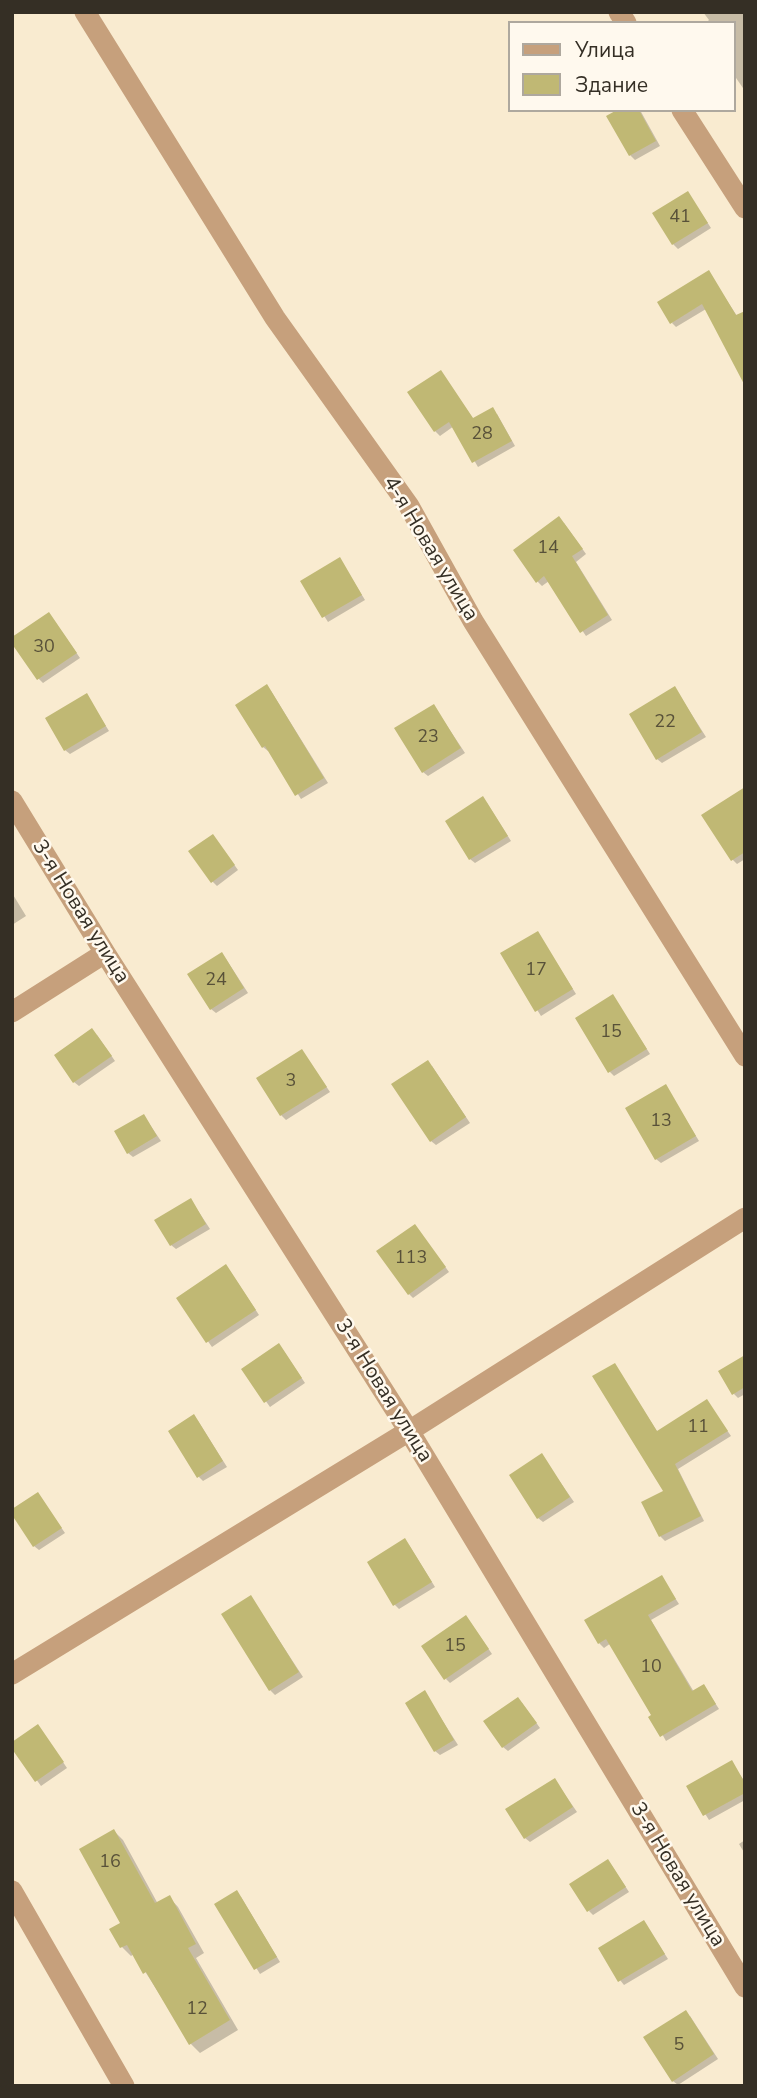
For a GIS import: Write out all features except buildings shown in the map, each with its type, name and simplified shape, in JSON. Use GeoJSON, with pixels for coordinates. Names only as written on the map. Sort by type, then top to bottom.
{"type":"FeatureCollection","features":[{"type":"Feature","properties":{"kind":"street","name":"4-я Новая улица"},"geometry":{"type":"LineString","coordinates":[[85,12],[275,318],[409,506],[473,621],[745,1056]]}},
{"type":"Feature","properties":{"kind":"street"},"geometry":{"type":"LineString","coordinates":[[683,112],[745,208]]}},
{"type":"Feature","properties":{"kind":"street","name":"3-я Новая улица"},"geometry":{"type":"LineString","coordinates":[[12,800],[105,953],[409,1431],[745,1987]]}},
{"type":"Feature","properties":{"kind":"street"},"geometry":{"type":"LineString","coordinates":[[12,1012],[105,953]]}},
{"type":"Feature","properties":{"kind":"street"},"geometry":{"type":"LineString","coordinates":[[12,1675],[409,1431],[745,1218]]}},
{"type":"Feature","properties":{"kind":"street"},"geometry":{"type":"LineString","coordinates":[[12,1891],[124,2086]]}}]}
